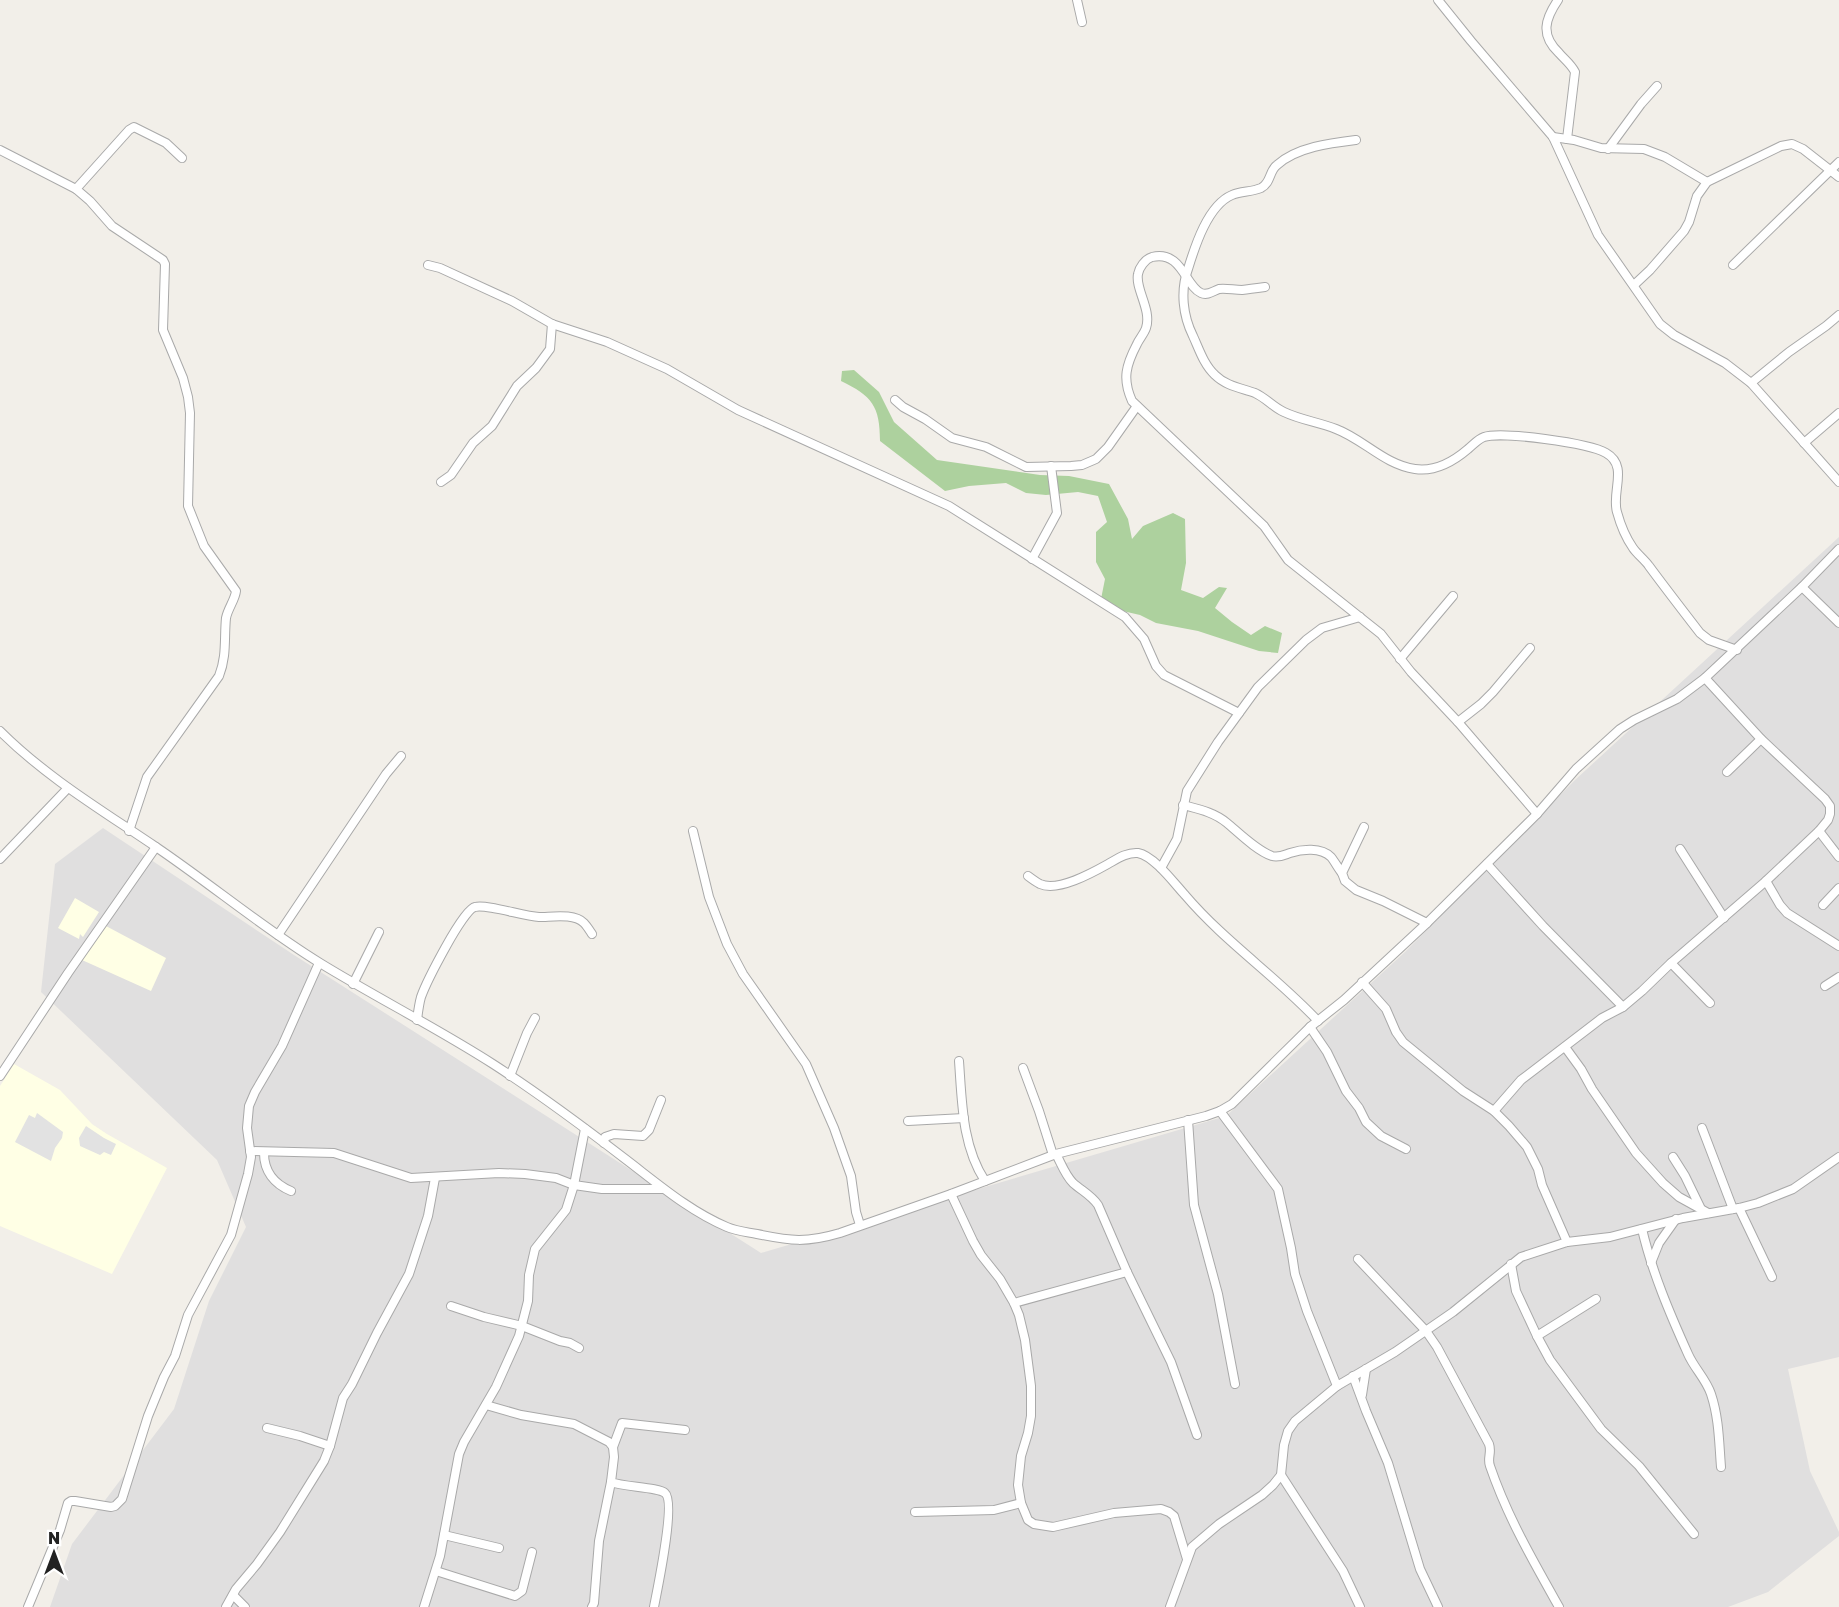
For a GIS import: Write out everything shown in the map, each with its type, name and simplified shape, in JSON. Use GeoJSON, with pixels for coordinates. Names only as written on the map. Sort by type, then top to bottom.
{"type":"FeatureCollection","features":[{"type":"Feature","properties":{"kind":"street"},"geometry":{"type":"LineString","coordinates":[[1077,0],[1082,22]]}},
{"type":"Feature","properties":{"kind":"street"},"geometry":{"type":"LineString","coordinates":[[1438,0],[1553,137],[1598,236],[1660,324],[1674,335],[1725,363],[1751,383],[1839,482]]}},
{"type":"Feature","properties":{"kind":"street"},"geometry":{"type":"LineString","coordinates":[[1558,0],[1550,13],[1546,31],[1551,44],[1572,65],[1575,72],[1567,139]]}},
{"type":"Feature","properties":{"kind":"street"},"geometry":{"type":"LineString","coordinates":[[1608,149],[1657,86]]}},
{"type":"Feature","properties":{"kind":"street"},"geometry":{"type":"LineString","coordinates":[[76,189],[134,127],[166,143],[182,158]]}},
{"type":"Feature","properties":{"kind":"street"},"geometry":{"type":"LineString","coordinates":[[1553,137],[1608,149],[1644,149],[1665,157],[1707,182]]}},
{"type":"Feature","properties":{"kind":"street"},"geometry":{"type":"LineString","coordinates":[[1356,140],[1330,144],[1289,156],[1273,168],[1265,186],[1235,193],[1223,199],[1214,211],[1199,238],[1186,274],[1185,316],[1204,361],[1214,375],[1233,386],[1266,399],[1281,411],[1336,429],[1401,465],[1416,470],[1439,467],[1448,463],[1479,440],[1491,436],[1530,436],[1597,448],[1609,454],[1614,459],[1619,477],[1615,496],[1617,513],[1633,548],[1648,564],[1700,633],[1737,650]]}},
{"type":"Feature","properties":{"kind":"street"},"geometry":{"type":"LineString","coordinates":[[1634,285],[1684,231],[1697,196],[1707,182],[1781,146],[1792,144],[1803,149],[1839,177]]}},
{"type":"Feature","properties":{"kind":"street"},"geometry":{"type":"LineString","coordinates":[[0,150],[76,189],[112,226],[163,260],[165,264],[163,330],[183,378],[190,413],[188,506],[204,546],[236,591],[226,616],[225,657],[219,676],[147,777],[129,831]]}},
{"type":"Feature","properties":{"kind":"street"},"geometry":{"type":"LineString","coordinates":[[1733,265],[1839,162]]}},
{"type":"Feature","properties":{"kind":"street"},"geometry":{"type":"LineString","coordinates":[[1265,287],[1243,290],[1219,289],[1204,294],[1200,293],[1178,264],[1160,257],[1147,259],[1138,274],[1148,320],[1147,326],[1137,343],[1125,374],[1125,384],[1132,401],[1264,526],[1288,560],[1381,634],[1400,659],[1537,814]]}},
{"type":"Feature","properties":{"kind":"street"},"geometry":{"type":"LineString","coordinates":[[428,265],[440,268],[512,302],[552,324],[607,342],[668,369],[738,410],[949,506],[1125,617],[1144,639],[1156,666],[1164,675],[1239,713]]}},
{"type":"Feature","properties":{"kind":"street"},"geometry":{"type":"LineString","coordinates":[[1751,383],[1839,315]]}},
{"type":"Feature","properties":{"kind":"street"},"geometry":{"type":"LineString","coordinates":[[441,482],[451,475],[473,443],[492,426],[517,386],[536,368],[550,349],[552,324]]}},
{"type":"Feature","properties":{"kind":"street"},"geometry":{"type":"LineString","coordinates":[[896,400],[903,407],[952,438],[986,447],[1026,467],[1082,465],[1096,459],[1108,447],[1137,406]]}},
{"type":"Feature","properties":{"kind":"street"},"geometry":{"type":"LineString","coordinates":[[1804,443],[1839,413]]}},
{"type":"Feature","properties":{"kind":"street"},"geometry":{"type":"LineString","coordinates":[[1032,559],[1057,513],[1051,466]]}},
{"type":"Feature","properties":{"kind":"street"},"geometry":{"type":"LineString","coordinates":[[0,731],[69,788],[278,935],[353,984],[510,1076],[604,1143],[662,1189],[729,1228],[803,1241],[824,1238],[860,1226],[1055,1154],[1220,1111],[1232,1104],[1310,1027],[1427,923],[1537,814],[1576,769],[1620,729],[1677,699],[1705,678],[1737,650],[1839,549]]}},
{"type":"Feature","properties":{"kind":"street"},"geometry":{"type":"LineString","coordinates":[[1802,587],[1839,623]]}},
{"type":"Feature","properties":{"kind":"street"},"geometry":{"type":"LineString","coordinates":[[1400,659],[1453,596]]}},
{"type":"Feature","properties":{"kind":"street"},"geometry":{"type":"LineString","coordinates":[[1161,868],[1178,839],[1187,791],[1239,713],[1264,681],[1306,640],[1322,628],[1360,617]]}},
{"type":"Feature","properties":{"kind":"street"},"geometry":{"type":"LineString","coordinates":[[1458,722],[1493,692],[1530,648]]}},
{"type":"Feature","properties":{"kind":"street"},"geometry":{"type":"LineString","coordinates":[[1494,1111],[1521,1080],[1602,1018],[1623,1007],[1642,991],[1766,881],[1820,831],[1828,820],[1830,806],[1826,799],[1761,739],[1705,678]]}},
{"type":"Feature","properties":{"kind":"street"},"geometry":{"type":"LineString","coordinates":[[1727,772],[1761,739]]}},
{"type":"Feature","properties":{"kind":"street"},"geometry":{"type":"LineString","coordinates":[[278,935],[401,756]]}},
{"type":"Feature","properties":{"kind":"street"},"geometry":{"type":"LineString","coordinates":[[0,859],[69,788]]}},
{"type":"Feature","properties":{"kind":"street"},"geometry":{"type":"LineString","coordinates":[[1184,805],[1211,813],[1226,821],[1264,853],[1277,857],[1295,851],[1324,853],[1331,857],[1345,881],[1356,890],[1427,923]]}},
{"type":"Feature","properties":{"kind":"street"},"geometry":{"type":"LineString","coordinates":[[1830,806],[1839,807]]}},
{"type":"Feature","properties":{"kind":"street"},"geometry":{"type":"LineString","coordinates":[[1341,873],[1364,827]]}},
{"type":"Feature","properties":{"kind":"street"},"geometry":{"type":"LineString","coordinates":[[693,831],[709,897],[727,944],[743,974],[806,1064],[834,1128],[851,1176],[860,1226]]}},
{"type":"Feature","properties":{"kind":"street"},"geometry":{"type":"LineString","coordinates":[[1820,831],[1839,857]]}},
{"type":"Feature","properties":{"kind":"street"},"geometry":{"type":"LineString","coordinates":[[0,1076],[156,847]]}},
{"type":"Feature","properties":{"kind":"street"},"geometry":{"type":"LineString","coordinates":[[1680,849],[1724,918]]}},
{"type":"Feature","properties":{"kind":"street"},"geometry":{"type":"LineString","coordinates":[[1029,876],[1041,884],[1061,885],[1086,875],[1123,855],[1132,853],[1143,855],[1161,868],[1216,929],[1298,1000],[1318,1021]]}},
{"type":"Feature","properties":{"kind":"street"},"geometry":{"type":"LineString","coordinates":[[1487,864],[1623,1007]]}},
{"type":"Feature","properties":{"kind":"street"},"geometry":{"type":"LineString","coordinates":[[1766,881],[1787,914],[1839,946]]}},
{"type":"Feature","properties":{"kind":"street"},"geometry":{"type":"LineString","coordinates":[[1823,905],[1839,888]]}},
{"type":"Feature","properties":{"kind":"street"},"geometry":{"type":"LineString","coordinates":[[417,1020],[427,982],[466,913],[472,908],[483,907],[537,917],[578,919],[592,934]]}},
{"type":"Feature","properties":{"kind":"street"},"geometry":{"type":"LineString","coordinates":[[353,984],[380,932]]}},
{"type":"Feature","properties":{"kind":"street"},"geometry":{"type":"LineString","coordinates":[[28,1607],[60,1530],[68,1503],[75,1501],[111,1508],[122,1499],[148,1416],[175,1356],[188,1315],[231,1235],[248,1174],[249,1106],[282,1046],[319,963]]}},
{"type":"Feature","properties":{"kind":"street"},"geometry":{"type":"LineString","coordinates":[[1671,963],[1710,1003]]}},
{"type":"Feature","properties":{"kind":"street"},"geometry":{"type":"LineString","coordinates":[[1826,986],[1839,977]]}},
{"type":"Feature","properties":{"kind":"street"},"geometry":{"type":"LineString","coordinates":[[1362,982],[1386,1009],[1403,1042],[1463,1091],[1494,1111],[1527,1147],[1567,1242]]}},
{"type":"Feature","properties":{"kind":"street"},"geometry":{"type":"LineString","coordinates":[[510,1076],[535,1018]]}},
{"type":"Feature","properties":{"kind":"street"},"geometry":{"type":"LineString","coordinates":[[1310,1027],[1328,1052],[1346,1091],[1366,1122],[1381,1136],[1406,1149]]}},
{"type":"Feature","properties":{"kind":"street"},"geometry":{"type":"LineString","coordinates":[[1565,1047],[1636,1153],[1671,1190],[1705,1212]]}},
{"type":"Feature","properties":{"kind":"street"},"geometry":{"type":"LineString","coordinates":[[959,1061],[964,1118],[975,1163],[985,1181]]}},
{"type":"Feature","properties":{"kind":"street"},"geometry":{"type":"LineString","coordinates":[[1023,1068],[1055,1154],[1073,1182],[1093,1197],[1098,1205],[1127,1272],[1171,1362],[1197,1435]]}},
{"type":"Feature","properties":{"kind":"street"},"geometry":{"type":"LineString","coordinates":[[604,1143],[605,1137],[614,1134],[643,1136],[649,1130],[661,1100]]}},
{"type":"Feature","properties":{"kind":"street"},"geometry":{"type":"LineString","coordinates":[[1220,1111],[1278,1189],[1295,1274],[1337,1386]]}},
{"type":"Feature","properties":{"kind":"street"},"geometry":{"type":"LineString","coordinates":[[908,1121],[964,1118]]}},
{"type":"Feature","properties":{"kind":"street"},"geometry":{"type":"LineString","coordinates":[[1188,1120],[1194,1205],[1216,1285],[1235,1384]]}},
{"type":"Feature","properties":{"kind":"street"},"geometry":{"type":"LineString","coordinates":[[1702,1128],[1736,1209],[1772,1277]]}},
{"type":"Feature","properties":{"kind":"street"},"geometry":{"type":"LineString","coordinates":[[424,1607],[436,1571],[459,1454],[513,1351],[528,1302],[535,1249],[566,1210],[574,1185],[585,1129]]}},
{"type":"Feature","properties":{"kind":"street"},"geometry":{"type":"LineString","coordinates":[[250,1151],[334,1153],[411,1178],[499,1173],[525,1174],[556,1178],[574,1185],[602,1189],[662,1189]]}},
{"type":"Feature","properties":{"kind":"street"},"geometry":{"type":"LineString","coordinates":[[264,1153],[264,1163],[269,1174],[282,1188],[291,1191]]}},
{"type":"Feature","properties":{"kind":"street"},"geometry":{"type":"LineString","coordinates":[[1673,1157],[1705,1212]]}},
{"type":"Feature","properties":{"kind":"street"},"geometry":{"type":"LineString","coordinates":[[1170,1607],[1192,1547],[1200,1538],[1262,1495],[1281,1474],[1284,1445],[1288,1431],[1295,1421],[1337,1386],[1426,1331],[1521,1257],[1567,1242],[1610,1237],[1705,1212],[1736,1209],[1774,1198],[1793,1189],[1839,1157]]}},
{"type":"Feature","properties":{"kind":"street"},"geometry":{"type":"LineString","coordinates":[[226,1607],[280,1532],[318,1472],[330,1446],[343,1398],[409,1274],[428,1216],[435,1178]]}},
{"type":"Feature","properties":{"kind":"street"},"geometry":{"type":"LineString","coordinates":[[951,1194],[973,1242],[1014,1303],[1025,1340],[1032,1402],[1029,1433],[1019,1467],[1018,1485],[1021,1503],[1029,1520],[1035,1524],[1053,1527],[1114,1513],[1161,1509],[1173,1516],[1186,1559]]}},
{"type":"Feature","properties":{"kind":"street"},"geometry":{"type":"LineString","coordinates":[[1651,1263],[1659,1243],[1677,1219]]}},
{"type":"Feature","properties":{"kind":"street"},"geometry":{"type":"LineString","coordinates":[[1642,1229],[1651,1263],[1690,1357],[1711,1393],[1718,1424],[1721,1467]]}},
{"type":"Feature","properties":{"kind":"street"},"geometry":{"type":"LineString","coordinates":[[1358,1259],[1426,1331],[1437,1347],[1489,1444],[1491,1451],[1489,1463],[1508,1513],[1559,1607]]}},
{"type":"Feature","properties":{"kind":"street"},"geometry":{"type":"LineString","coordinates":[[1511,1264],[1516,1291],[1550,1360],[1601,1429],[1639,1466],[1694,1534]]}},
{"type":"Feature","properties":{"kind":"street"},"geometry":{"type":"LineString","coordinates":[[1014,1303],[1127,1272]]}},
{"type":"Feature","properties":{"kind":"street"},"geometry":{"type":"LineString","coordinates":[[1537,1336],[1596,1299]]}},
{"type":"Feature","properties":{"kind":"street"},"geometry":{"type":"LineString","coordinates":[[451,1306],[522,1326],[579,1348]]}},
{"type":"Feature","properties":{"kind":"street"},"geometry":{"type":"LineString","coordinates":[[1362,1399],[1366,1369]]}},
{"type":"Feature","properties":{"kind":"street"},"geometry":{"type":"LineString","coordinates":[[1353,1377],[1388,1463],[1420,1569],[1438,1607]]}},
{"type":"Feature","properties":{"kind":"street"},"geometry":{"type":"LineString","coordinates":[[486,1405],[521,1415],[574,1424],[609,1442],[613,1447]]}},
{"type":"Feature","properties":{"kind":"street"},"geometry":{"type":"LineString","coordinates":[[592,1607],[596,1592],[599,1541],[611,1482],[613,1447],[622,1423],[685,1430]]}},
{"type":"Feature","properties":{"kind":"street"},"geometry":{"type":"LineString","coordinates":[[267,1428],[330,1446]]}},
{"type":"Feature","properties":{"kind":"street"},"geometry":{"type":"LineString","coordinates":[[1281,1474],[1343,1571],[1360,1607]]}},
{"type":"Feature","properties":{"kind":"street"},"geometry":{"type":"LineString","coordinates":[[611,1482],[657,1490],[668,1496],[666,1534],[654,1607]]}},
{"type":"Feature","properties":{"kind":"street"},"geometry":{"type":"LineString","coordinates":[[915,1512],[994,1510],[1021,1503]]}},
{"type":"Feature","properties":{"kind":"street"},"geometry":{"type":"LineString","coordinates":[[444,1535],[499,1548]]}},
{"type":"Feature","properties":{"kind":"street"},"geometry":{"type":"LineString","coordinates":[[436,1571],[514,1596],[522,1591],[531,1552]]}},
{"type":"Feature","properties":{"kind":"street"},"geometry":{"type":"LineString","coordinates":[[233,1595],[245,1607]]}},
{"type":"Feature","properties":{"kind":"street"},"geometry":{"type":"LineString","coordinates":[[514,1596],[517,1607]]}},
{"type":"Feature","properties":{"kind":"shaded area"},"geometry":{"type":"Polygon","coordinates":[[[1839,537],[1839,1357],[1788,1369],[1810,1471],[1839,1536],[1768,1592],[1728,1607],[50,1607],[72,1544],[174,1409],[209,1301],[246,1227],[217,1160],[41,992],[55,864],[103,828],[294,955],[761,1253],[1226,1116],[1405,952],[1575,780],[1839,537]]]}},
{"type":"Feature","properties":{"kind":"shaded area"},"geometry":{"type":"Polygon","coordinates":[[[75,898],[99,912],[83,937],[80,934],[79,939],[58,928],[75,898]]]}},
{"type":"Feature","properties":{"kind":"shaded area"},"geometry":{"type":"Polygon","coordinates":[[[106,926],[166,958],[151,991],[82,960],[106,926]]]}},
{"type":"Feature","properties":{"kind":"shaded area"},"geometry":{"type":"Polygon","coordinates":[[[14,1064],[60,1090],[92,1124],[167,1168],[112,1274],[0,1226],[0,1086],[14,1064]]]}},
{"type":"Feature","properties":{"kind":"shaded area"},"geometry":{"type":"Polygon","coordinates":[[[37,1113],[63,1132],[51,1161],[15,1142],[29,1115],[35,1118],[37,1113]]]}},
{"type":"Feature","properties":{"kind":"shaded area"},"geometry":{"type":"Polygon","coordinates":[[[86,1126],[116,1144],[111,1155],[104,1152],[100,1155],[80,1146],[79,1138],[86,1126]]]}},
{"type":"Feature","properties":{"kind":"green space"},"geometry":{"type":"Polygon","coordinates":[[[854,370],[879,392],[894,422],[937,460],[1040,475],[1069,476],[1109,484],[1128,519],[1132,539],[1143,526],[1173,513],[1185,519],[1186,563],[1181,590],[1203,598],[1219,587],[1227,588],[1215,608],[1251,635],[1265,626],[1282,633],[1278,653],[1259,651],[1198,631],[1156,623],[1140,615],[1114,609],[1101,599],[1105,579],[1096,562],[1096,532],[1107,522],[1098,496],[1078,492],[1046,495],[1026,493],[1006,483],[969,486],[945,491],[880,441],[878,419],[872,404],[867,397],[841,381],[842,371],[854,370]]]}}]}
